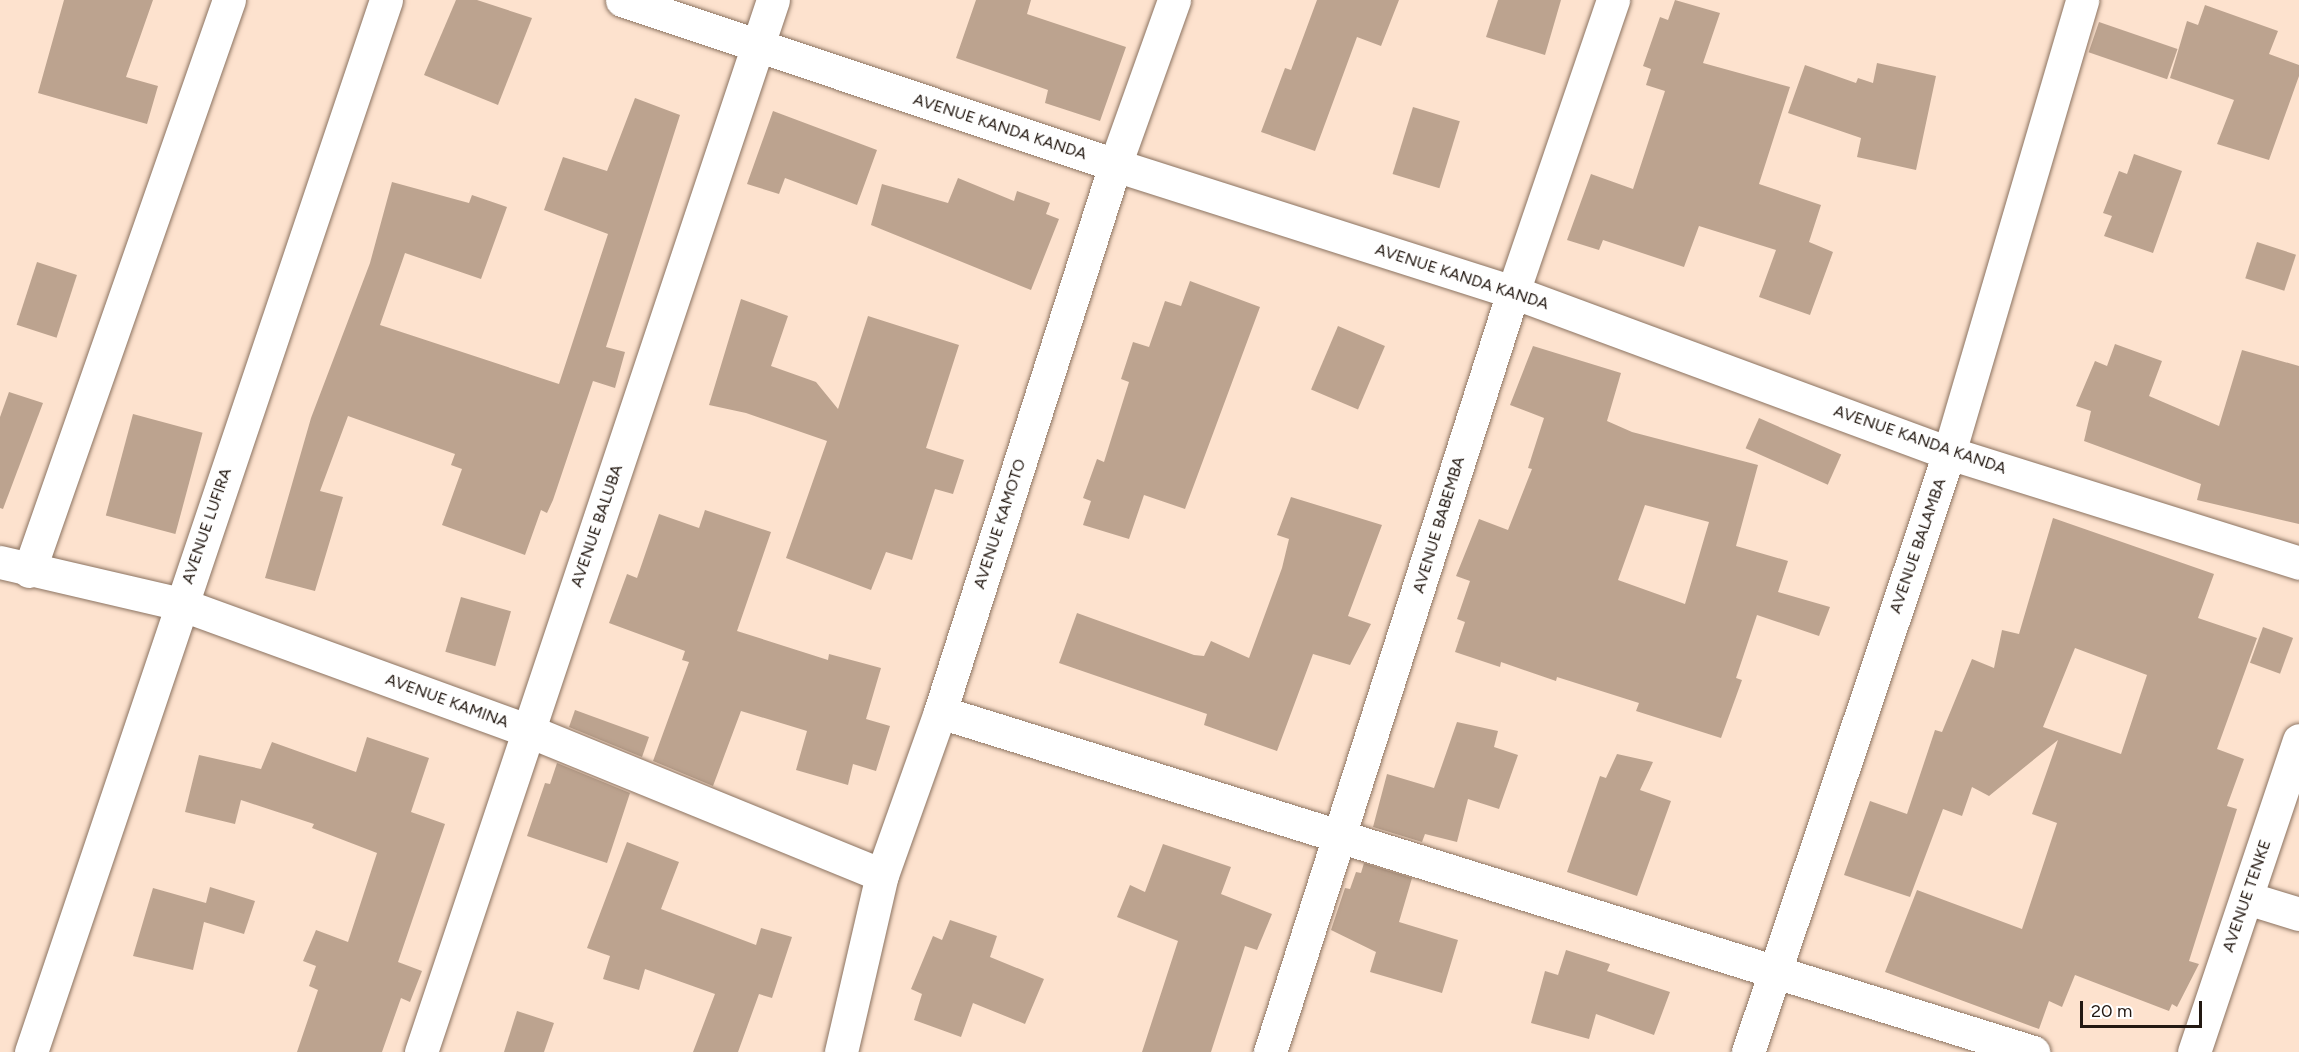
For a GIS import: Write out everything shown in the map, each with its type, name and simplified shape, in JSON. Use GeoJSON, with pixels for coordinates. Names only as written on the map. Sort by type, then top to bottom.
{"type":"FeatureCollection","features":[{"type":"Feature","properties":{"kind":"street"},"geometry":{"type":"LineString","coordinates":[[15,566],[229,0]]}},
{"type":"Feature","properties":{"kind":"street","name":"AVENUE LUFIRA"},"geometry":{"type":"LineString","coordinates":[[31,1052],[180,604],[386,0]]}},
{"type":"Feature","properties":{"kind":"street","name":"AVENUE KANDA KANDA"},"geometry":{"type":"LineString","coordinates":[[622,0],[1115,165],[1512,292],[1949,453],[2299,562]]}},
{"type":"Feature","properties":{"kind":"street","name":"AVENUE BALUBA"},"geometry":{"type":"LineString","coordinates":[[421,1052],[773,0]]}},
{"type":"Feature","properties":{"kind":"street","name":"AVENUE KAMOTO"},"geometry":{"type":"LineString","coordinates":[[841,1052],[882,875],[940,712],[1115,165],[1174,0]]}},
{"type":"Feature","properties":{"kind":"street","name":"AVENUE BABEMBA"},"geometry":{"type":"LineString","coordinates":[[1270,1052],[1342,837],[1512,292],[1612,0]]}},
{"type":"Feature","properties":{"kind":"street","name":"AVENUE BALAMBA"},"geometry":{"type":"LineString","coordinates":[[1748,1052],[1949,453],[2082,0]]}},
{"type":"Feature","properties":{"kind":"street","name":"AVENUE KAMINA"},"geometry":{"type":"LineString","coordinates":[[15,566],[180,604],[529,731],[882,875]]}},
{"type":"Feature","properties":{"kind":"street"},"geometry":{"type":"LineString","coordinates":[[940,712],[2033,1052]]}},
{"type":"Feature","properties":{"kind":"street","name":"AVENUE TENKE"},"geometry":{"type":"LineString","coordinates":[[2194,1052],[2299,740]]}},
{"type":"Feature","properties":{"kind":"street"},"geometry":{"type":"LineString","coordinates":[[2247,898],[2299,914]]}},
{"type":"Feature","properties":{"kind":"building"},"geometry":{"type":"Polygon","coordinates":[[[64,0],[153,0],[126,77],[158,86],[147,124],[38,93],[64,0]]]}},
{"type":"Feature","properties":{"kind":"building"},"geometry":{"type":"Polygon","coordinates":[[[456,0],[477,0],[532,18],[498,105],[424,75],[456,0]]]}},
{"type":"Feature","properties":{"kind":"building"},"geometry":{"type":"Polygon","coordinates":[[[976,0],[1031,0],[1027,14],[1126,47],[1100,121],[1045,103],[1048,90],[956,58],[976,0]]]}},
{"type":"Feature","properties":{"kind":"building"},"geometry":{"type":"Polygon","coordinates":[[[1317,0],[1399,0],[1381,46],[1357,37],[1315,151],[1261,132],[1285,68],[1291,70],[1317,0]]]}},
{"type":"Feature","properties":{"kind":"building"},"geometry":{"type":"Polygon","coordinates":[[[1498,0],[1561,0],[1545,55],[1486,37],[1498,0]]]}},
{"type":"Feature","properties":{"kind":"building"},"geometry":{"type":"Polygon","coordinates":[[[1675,0],[1720,13],[1703,63],[1790,87],[1759,184],[1821,205],[1809,242],[1833,252],[1810,315],[1759,297],[1776,250],[1699,226],[1684,267],[1603,240],[1599,250],[1567,240],[1591,174],[1633,189],[1665,91],[1646,85],[1651,69],[1643,66],[1660,17],[1668,20],[1675,0]]]}},
{"type":"Feature","properties":{"kind":"building"},"geometry":{"type":"Polygon","coordinates":[[[2205,5],[2278,31],[2269,54],[2299,65],[2299,76],[2269,160],[2217,144],[2234,100],[2170,78],[2187,21],[2198,25],[2205,5]]]}},
{"type":"Feature","properties":{"kind":"building"},"geometry":{"type":"Polygon","coordinates":[[[2099,22],[2177,49],[2167,79],[2089,52],[2099,22]]]}},
{"type":"Feature","properties":{"kind":"building"},"geometry":{"type":"Polygon","coordinates":[[[1877,63],[1936,76],[1916,170],[1857,157],[1861,138],[1788,113],[1805,65],[1856,83],[1858,78],[1873,83],[1877,63]]]}},
{"type":"Feature","properties":{"kind":"building"},"geometry":{"type":"Polygon","coordinates":[[[635,98],[680,115],[606,347],[625,352],[615,388],[593,381],[553,500],[547,513],[541,510],[525,555],[442,525],[462,469],[451,465],[455,454],[348,416],[320,491],[343,497],[315,591],[265,578],[311,418],[370,263],[392,182],[469,203],[472,195],[507,207],[481,279],[405,253],[380,325],[559,384],[608,234],[544,210],[563,157],[607,171],[635,98]]]}},
{"type":"Feature","properties":{"kind":"building"},"geometry":{"type":"Polygon","coordinates":[[[1413,107],[1460,121],[1439,188],[1393,174],[1413,107]]]}},
{"type":"Feature","properties":{"kind":"building"},"geometry":{"type":"Polygon","coordinates":[[[773,111],[877,150],[857,205],[785,178],[779,194],[747,184],[773,111]]]}},
{"type":"Feature","properties":{"kind":"building"},"geometry":{"type":"Polygon","coordinates":[[[2134,154],[2182,171],[2153,253],[2104,236],[2112,216],[2103,213],[2119,171],[2127,174],[2134,154]]]}},
{"type":"Feature","properties":{"kind":"building"},"geometry":{"type":"Polygon","coordinates":[[[958,178],[1014,201],[1017,191],[1050,203],[1046,214],[1059,219],[1031,290],[871,225],[882,184],[948,203],[958,178]]]}},
{"type":"Feature","properties":{"kind":"building"},"geometry":{"type":"Polygon","coordinates":[[[2257,242],[2296,255],[2284,291],[2245,278],[2257,242]]]}},
{"type":"Feature","properties":{"kind":"building"},"geometry":{"type":"Polygon","coordinates":[[[37,262],[77,275],[57,338],[17,325],[37,262]]]}},
{"type":"Feature","properties":{"kind":"building"},"geometry":{"type":"Polygon","coordinates":[[[1190,281],[1260,307],[1185,509],[1144,495],[1129,539],[1083,525],[1091,501],[1083,498],[1097,459],[1104,462],[1129,382],[1121,379],[1133,342],[1149,347],[1165,301],[1181,306],[1190,281]]]}},
{"type":"Feature","properties":{"kind":"building"},"geometry":{"type":"Polygon","coordinates":[[[741,299],[788,316],[771,366],[816,382],[838,409],[868,316],[959,345],[926,448],[964,460],[953,494],[935,489],[912,560],[886,552],[871,590],[786,558],[827,441],[746,413],[709,405],[741,299]]]}},
{"type":"Feature","properties":{"kind":"building"},"geometry":{"type":"Polygon","coordinates":[[[1338,326],[1385,346],[1358,409],[1311,390],[1338,326]]]}},
{"type":"Feature","properties":{"kind":"building"},"geometry":{"type":"Polygon","coordinates":[[[2115,344],[2162,361],[2149,396],[2219,426],[2242,350],[2299,366],[2299,524],[2197,500],[2201,484],[2084,441],[2091,411],[2076,406],[2095,361],[2107,366],[2115,344]]]}},
{"type":"Feature","properties":{"kind":"building"},"geometry":{"type":"Polygon","coordinates":[[[1533,346],[1621,373],[1607,421],[1632,432],[1758,465],[1736,546],[1788,561],[1778,592],[1830,607],[1819,636],[1757,615],[1736,678],[1742,680],[1721,738],[1636,711],[1639,703],[1557,677],[1556,681],[1501,662],[1500,667],[1455,652],[1465,622],[1457,619],[1470,581],[1456,576],[1479,519],[1508,530],[1532,469],[1528,468],[1544,418],[1510,405],[1533,346]],[[1645,505],[1618,580],[1685,604],[1709,522],[1645,505]]]}},
{"type":"Feature","properties":{"kind":"building"},"geometry":{"type":"Polygon","coordinates":[[[9,392],[43,403],[3,509],[0,508],[0,417],[9,392]]]}},
{"type":"Feature","properties":{"kind":"building"},"geometry":{"type":"Polygon","coordinates":[[[133,414],[203,433],[175,534],[106,515],[133,414]]]}},
{"type":"Feature","properties":{"kind":"building"},"geometry":{"type":"Polygon","coordinates":[[[1759,418],[1841,455],[1828,485],[1746,448],[1759,418]]]}},
{"type":"Feature","properties":{"kind":"building"},"geometry":{"type":"Polygon","coordinates":[[[1291,497],[1382,525],[1348,616],[1371,624],[1350,665],[1313,654],[1277,751],[1204,725],[1207,714],[1059,663],[1077,613],[1194,655],[1204,656],[1211,641],[1249,658],[1282,568],[1289,539],[1277,535],[1291,497]]]}},
{"type":"Feature","properties":{"kind":"building"},"geometry":{"type":"Polygon","coordinates":[[[705,510],[771,532],[737,631],[828,660],[829,654],[881,668],[866,719],[890,726],[876,771],[853,764],[848,785],[796,770],[807,731],[741,711],[713,786],[653,761],[689,662],[682,660],[685,651],[609,623],[627,574],[637,578],[659,514],[699,528],[705,510]]]}},
{"type":"Feature","properties":{"kind":"building"},"geometry":{"type":"Polygon","coordinates":[[[2053,518],[2214,574],[2198,618],[2257,638],[2217,749],[2244,759],[2227,806],[2237,809],[2189,961],[2199,964],[2177,1007],[2172,1004],[2169,1011],[2075,975],[2062,1007],[2049,1001],[2039,1029],[1885,972],[1917,890],[2022,929],[2057,823],[2032,814],[2058,740],[1989,796],[1972,787],[1962,816],[1943,809],[1910,897],[1844,875],[1870,801],[1907,814],[1935,730],[1942,732],[1972,659],[1994,668],[2002,630],[2019,634],[2053,518]],[[2075,648],[2043,727],[2121,754],[2147,675],[2075,648]]]}},
{"type":"Feature","properties":{"kind":"building"},"geometry":{"type":"Polygon","coordinates":[[[461,597],[511,611],[495,666],[445,652],[461,597]]]}},
{"type":"Feature","properties":{"kind":"building"},"geometry":{"type":"Polygon","coordinates":[[[2263,627],[2293,638],[2280,674],[2250,663],[2263,627]]]}},
{"type":"Feature","properties":{"kind":"building"},"geometry":{"type":"Polygon","coordinates":[[[575,710],[649,737],[642,757],[569,727],[575,710]]]}},
{"type":"Feature","properties":{"kind":"building"},"geometry":{"type":"Polygon","coordinates":[[[1457,722],[1498,731],[1494,747],[1518,755],[1499,809],[1468,799],[1457,842],[1425,834],[1422,842],[1373,827],[1387,774],[1434,788],[1457,722]]]}},
{"type":"Feature","properties":{"kind":"building"},"geometry":{"type":"Polygon","coordinates":[[[367,737],[429,758],[411,812],[445,824],[398,962],[422,971],[410,1002],[401,998],[382,1052],[297,1052],[318,990],[309,986],[316,966],[303,961],[316,930],[348,942],[377,853],[312,828],[314,824],[241,800],[235,824],[185,812],[199,755],[261,769],[272,742],[356,772],[367,737]]]}},
{"type":"Feature","properties":{"kind":"building"},"geometry":{"type":"Polygon","coordinates":[[[1617,754],[1653,762],[1640,790],[1671,801],[1637,896],[1567,872],[1600,776],[1606,778],[1617,754]]]}},
{"type":"Feature","properties":{"kind":"building"},"geometry":{"type":"Polygon","coordinates":[[[557,763],[630,793],[607,863],[527,836],[545,783],[550,784],[557,763]]]}},
{"type":"Feature","properties":{"kind":"building"},"geometry":{"type":"Polygon","coordinates":[[[627,842],[679,862],[661,909],[756,945],[761,928],[792,937],[772,998],[759,994],[738,1052],[693,1052],[715,994],[645,969],[639,990],[603,979],[610,956],[587,948],[627,842]]]}},
{"type":"Feature","properties":{"kind":"building"},"geometry":{"type":"Polygon","coordinates":[[[1163,844],[1231,867],[1221,894],[1272,914],[1257,950],[1245,946],[1211,1052],[1142,1052],[1178,941],[1117,917],[1130,885],[1145,892],[1163,844]]]}},
{"type":"Feature","properties":{"kind":"building"},"geometry":{"type":"Polygon","coordinates":[[[1364,863],[1412,878],[1399,922],[1458,940],[1442,993],[1370,972],[1376,952],[1331,930],[1345,888],[1350,889],[1356,872],[1361,873],[1364,863]]]}},
{"type":"Feature","properties":{"kind":"building"},"geometry":{"type":"Polygon","coordinates":[[[210,887],[255,901],[244,934],[204,922],[193,970],[133,956],[153,888],[206,903],[210,887]]]}},
{"type":"Feature","properties":{"kind":"building"},"geometry":{"type":"Polygon","coordinates":[[[950,920],[997,936],[990,957],[1044,979],[1025,1024],[973,1003],[961,1037],[914,1020],[922,994],[911,989],[933,936],[942,940],[950,920]]]}},
{"type":"Feature","properties":{"kind":"building"},"geometry":{"type":"Polygon","coordinates":[[[1566,950],[1610,964],[1607,971],[1670,992],[1654,1035],[1596,1014],[1589,1039],[1531,1023],[1545,971],[1558,975],[1566,950]]]}},
{"type":"Feature","properties":{"kind":"building"},"geometry":{"type":"Polygon","coordinates":[[[517,1011],[554,1023],[544,1052],[504,1052],[517,1011]]]}}]}
